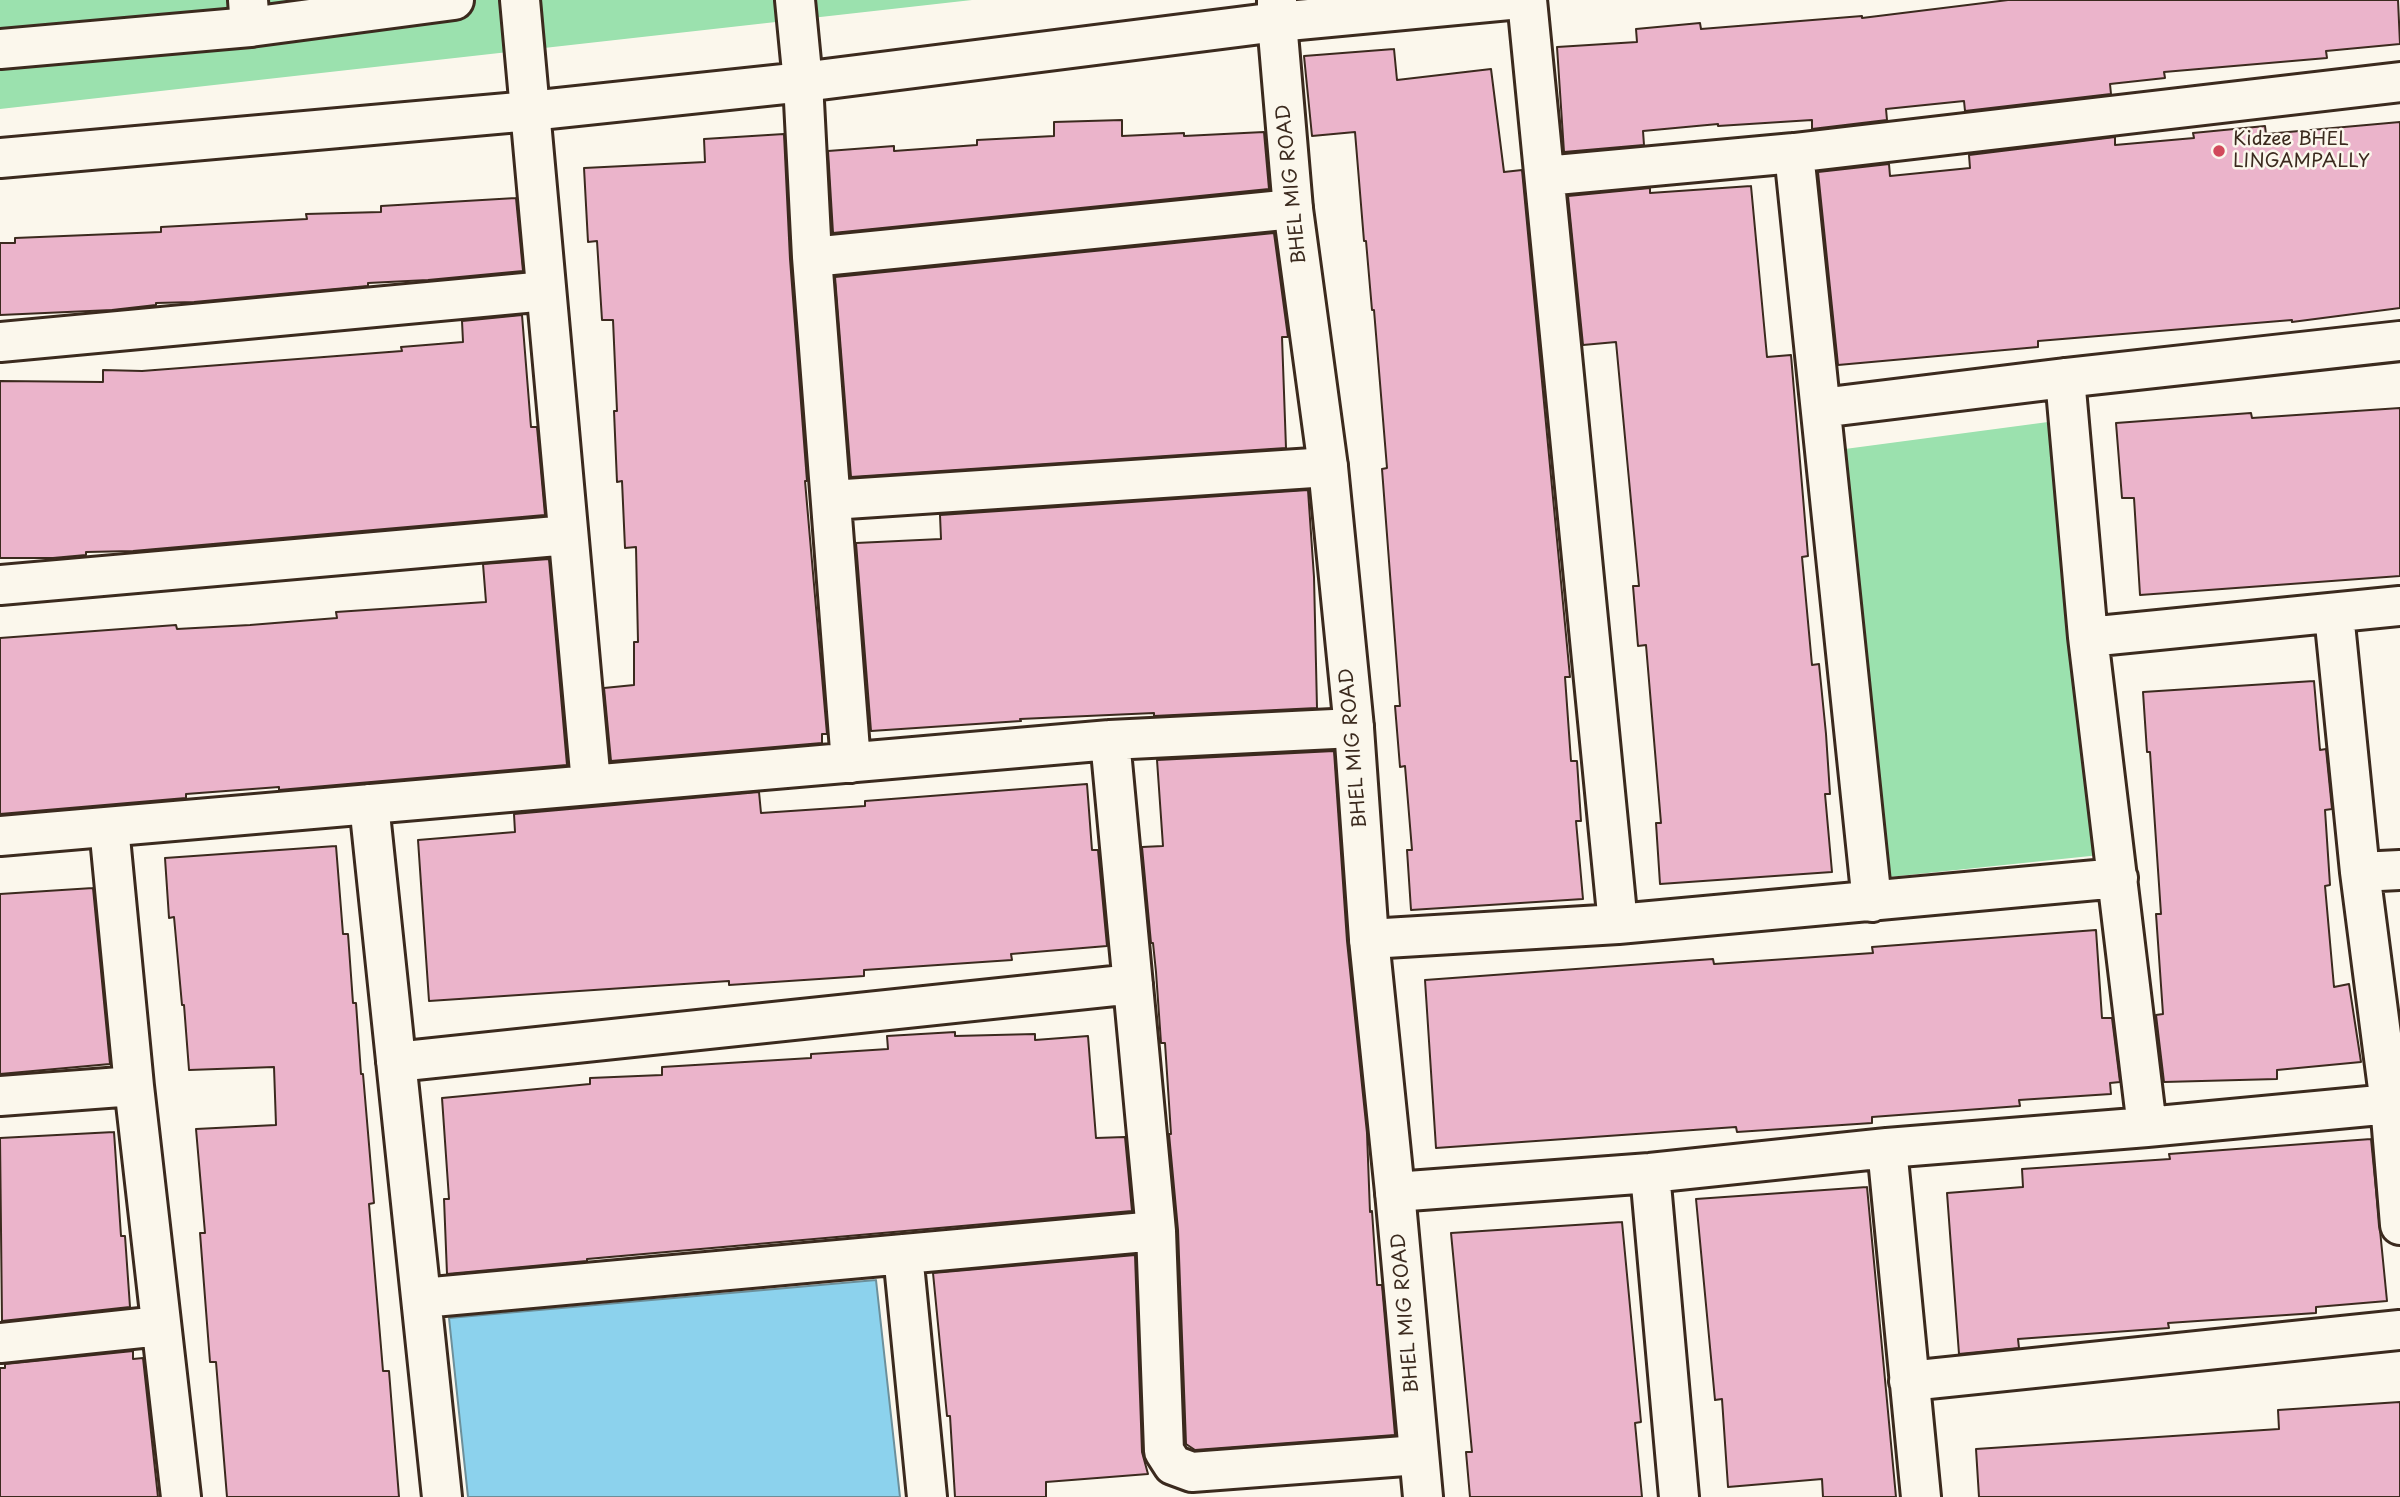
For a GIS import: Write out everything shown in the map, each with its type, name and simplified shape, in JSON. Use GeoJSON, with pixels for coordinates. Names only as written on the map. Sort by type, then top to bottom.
{"type":"FeatureCollection","features":[{"type":"Feature","properties":{"kind":"street"},"geometry":{"type":"LineString","coordinates":[[0,48],[248,13],[454,0]]}},
{"type":"Feature","properties":{"kind":"street"},"geometry":{"type":"LineString","coordinates":[[520,0],[591,783]]}},
{"type":"Feature","properties":{"kind":"street"},"geometry":{"type":"LineString","coordinates":[[795,0],[851,763]]}},
{"type":"Feature","properties":{"kind":"street"},"geometry":{"type":"LineString","coordinates":[[0,158],[530,111],[803,82],[1277,11],[1509,0]]}},
{"type":"Feature","properties":{"kind":"street"},"geometry":{"type":"LineString","coordinates":[[1527,0],[1618,924]]}},
{"type":"Feature","properties":{"kind":"street","name":"BHEL MIG ROAD"},"geometry":{"type":"LineString","coordinates":[[1277,11],[1293,209],[1328,467],[1354,727],[1368,939],[1423,1497]]}},
{"type":"Feature","properties":{"kind":"street"},"geometry":{"type":"LineString","coordinates":[[1545,176],[1794,153],[2400,82]]}},
{"type":"Feature","properties":{"kind":"street"},"geometry":{"type":"LineString","coordinates":[[1794,153],[1872,902]]}},
{"type":"Feature","properties":{"kind":"street"},"geometry":{"type":"LineString","coordinates":[[812,257],[1293,209]]}},
{"type":"Feature","properties":{"kind":"street"},"geometry":{"type":"LineString","coordinates":[[0,342],[546,291]]}},
{"type":"Feature","properties":{"kind":"street"},"geometry":{"type":"LineString","coordinates":[[1821,408],[2400,341]]}},
{"type":"Feature","properties":{"kind":"street"},"geometry":{"type":"LineString","coordinates":[[2065,378],[2088,636],[2147,1127]]}},
{"type":"Feature","properties":{"kind":"street"},"geometry":{"type":"LineString","coordinates":[[831,500],[1328,467]]}},
{"type":"Feature","properties":{"kind":"street"},"geometry":{"type":"LineString","coordinates":[[0,585],[568,535]]}},
{"type":"Feature","properties":{"kind":"street"},"geometry":{"type":"LineString","coordinates":[[2088,636],[2400,606]]}},
{"type":"Feature","properties":{"kind":"street"},"geometry":{"type":"LineString","coordinates":[[2334,614],[2360,872],[2390,1104],[2400,1225]]}},
{"type":"Feature","properties":{"kind":"street"},"geometry":{"type":"LineString","coordinates":[[0,836],[1110,740],[1354,727]]}},
{"type":"Feature","properties":{"kind":"street"},"geometry":{"type":"LineString","coordinates":[[1110,740],[1156,1231],[1164,1451],[1172,1465],[1192,1472],[1418,1455]]}},
{"type":"Feature","properties":{"kind":"street"},"geometry":{"type":"LineString","coordinates":[[369,804],[442,1497]]}},
{"type":"Feature","properties":{"kind":"street"},"geometry":{"type":"LineString","coordinates":[[108,827],[160,1326],[181,1497]]}},
{"type":"Feature","properties":{"kind":"street"},"geometry":{"type":"LineString","coordinates":[[2360,872],[2400,870]]}},
{"type":"Feature","properties":{"kind":"street"},"geometry":{"type":"LineString","coordinates":[[1368,939],[1618,924],[2118,878]]}},
{"type":"Feature","properties":{"kind":"street"},"geometry":{"type":"LineString","coordinates":[[396,1062],[1133,984]]}},
{"type":"Feature","properties":{"kind":"street"},"geometry":{"type":"LineString","coordinates":[[0,1096],[134,1086]]}},
{"type":"Feature","properties":{"kind":"street"},"geometry":{"type":"LineString","coordinates":[[1395,1192],[1650,1173],[1887,1148],[2390,1104]]}},
{"type":"Feature","properties":{"kind":"street"},"geometry":{"type":"LineString","coordinates":[[1887,1148],[1921,1497]]}},
{"type":"Feature","properties":{"kind":"street"},"geometry":{"type":"LineString","coordinates":[[1650,1173],[1679,1497]]}},
{"type":"Feature","properties":{"kind":"street"},"geometry":{"type":"LineString","coordinates":[[422,1298],[1156,1231]]}},
{"type":"Feature","properties":{"kind":"street"},"geometry":{"type":"LineString","coordinates":[[903,1254],[927,1497]]}},
{"type":"Feature","properties":{"kind":"street"},"geometry":{"type":"LineString","coordinates":[[0,1343],[160,1326]]}},
{"type":"Feature","properties":{"kind":"street"},"geometry":{"type":"LineString","coordinates":[[1909,1381],[2400,1330]]}},
{"type":"Feature","properties":{"kind":"green space"},"geometry":{"type":"Polygon","coordinates":[[[0,0],[972,0],[0,109],[0,0]]]}},
{"type":"Feature","properties":{"kind":"green space"},"geometry":{"type":"Polygon","coordinates":[[[2048,422],[2100,855],[1889,877],[1845,449],[2048,422]]]}},
{"type":"Feature","properties":{"kind":"water"},"geometry":{"type":"Polygon","coordinates":[[[876,1280],[900,1497],[468,1497],[449,1318],[876,1280]]]}},
{"type":"Feature","properties":{"kind":"building"},"geometry":{"type":"Polygon","coordinates":[[[2008,0],[2398,0],[2400,44],[2326,51],[2327,58],[2164,72],[2165,78],[2110,84],[2111,94],[1965,111],[1964,101],[1886,109],[1887,120],[1812,129],[1812,120],[1718,124],[1643,131],[1644,145],[1564,152],[1557,47],[1637,42],[1636,29],[1700,23],[1701,29],[1862,18],[2008,0]]]}},
{"type":"Feature","properties":{"kind":"building"},"geometry":{"type":"Polygon","coordinates":[[[1394,49],[1397,80],[1491,69],[1504,172],[1522,170],[1570,677],[1565,677],[1571,761],[1577,761],[1581,821],[1576,821],[1583,899],[1411,910],[1407,850],[1412,850],[1405,766],[1400,767],[1395,706],[1400,706],[1382,469],[1387,468],[1355,132],[1312,136],[1304,56],[1394,49]]]}},
{"type":"Feature","properties":{"kind":"building"},"geometry":{"type":"Polygon","coordinates":[[[1122,120],[1122,136],[1264,132],[1269,189],[833,233],[828,151],[894,146],[894,151],[977,145],[977,140],[1054,136],[1054,122],[1122,120]]]}},
{"type":"Feature","properties":{"kind":"building"},"geometry":{"type":"Polygon","coordinates":[[[2400,122],[2400,308],[2292,322],[2038,341],[2038,347],[1838,365],[1818,172],[1889,164],[1890,176],[1970,168],[1969,155],[2115,137],[2115,145],[2194,138],[2193,133],[2265,126],[2266,134],[2400,122]]]}},
{"type":"Feature","properties":{"kind":"building"},"geometry":{"type":"Polygon","coordinates":[[[784,134],[805,481],[827,734],[822,734],[822,743],[611,761],[604,688],[634,685],[634,642],[638,642],[636,547],[625,548],[622,481],[617,482],[613,320],[602,320],[597,241],[588,242],[584,168],[705,162],[704,139],[784,134]]]}},
{"type":"Feature","properties":{"kind":"building"},"geometry":{"type":"Polygon","coordinates":[[[1751,186],[1767,357],[1791,355],[1808,556],[1802,557],[1812,665],[1819,664],[1826,734],[1830,794],[1825,794],[1832,872],[1660,884],[1656,823],[1661,823],[1646,645],[1638,646],[1633,586],[1639,586],[1616,342],[1583,345],[1568,196],[1650,188],[1650,193],[1751,186]]]}},
{"type":"Feature","properties":{"kind":"building"},"geometry":{"type":"Polygon","coordinates":[[[516,198],[523,271],[368,283],[368,286],[194,302],[156,303],[112,310],[0,315],[0,243],[15,243],[15,238],[161,232],[161,227],[307,219],[306,214],[381,212],[381,206],[516,198]]]}},
{"type":"Feature","properties":{"kind":"building"},"geometry":{"type":"Polygon","coordinates":[[[1274,233],[1288,337],[1282,337],[1286,448],[851,477],[835,277],[1274,233]]]}},
{"type":"Feature","properties":{"kind":"building"},"geometry":{"type":"Polygon","coordinates":[[[522,315],[531,427],[537,427],[545,515],[133,551],[86,552],[86,555],[53,558],[0,558],[0,381],[103,382],[103,370],[142,371],[402,351],[401,347],[463,342],[462,321],[522,315]]]}},
{"type":"Feature","properties":{"kind":"building"},"geometry":{"type":"Polygon","coordinates":[[[2400,408],[2400,576],[2140,595],[2134,498],[2122,498],[2116,423],[2251,413],[2252,418],[2400,408]]]}},
{"type":"Feature","properties":{"kind":"building"},"geometry":{"type":"Polygon","coordinates":[[[1308,490],[1314,577],[1317,708],[1020,719],[1021,721],[871,731],[856,543],[941,539],[940,515],[1308,490]]]}},
{"type":"Feature","properties":{"kind":"building"},"geometry":{"type":"Polygon","coordinates":[[[549,559],[567,765],[279,790],[279,787],[186,794],[186,798],[0,814],[0,638],[176,625],[177,629],[250,625],[337,618],[336,612],[486,602],[483,564],[549,559]]]}},
{"type":"Feature","properties":{"kind":"building"},"geometry":{"type":"Polygon","coordinates":[[[2314,681],[2320,750],[2326,749],[2332,809],[2325,810],[2330,885],[2325,886],[2334,987],[2349,984],[2361,1062],[2277,1070],[2277,1079],[2164,1082],[2156,1015],[2163,1014],[2156,914],[2161,914],[2150,752],[2147,752],[2143,692],[2314,681]]]}},
{"type":"Feature","properties":{"kind":"building"},"geometry":{"type":"Polygon","coordinates":[[[1334,751],[1347,941],[1367,1133],[1370,1212],[1372,1211],[1377,1285],[1382,1285],[1395,1435],[1195,1450],[1186,1444],[1178,1230],[1169,1134],[1165,1043],[1161,1043],[1142,847],[1163,846],[1157,760],[1334,751]]]}},
{"type":"Feature","properties":{"kind":"building"},"geometry":{"type":"Polygon","coordinates":[[[1087,784],[1092,850],[1098,850],[1107,946],[1011,954],[1012,960],[864,970],[864,976],[729,985],[729,981],[429,1001],[418,840],[515,832],[514,814],[759,792],[761,813],[865,806],[865,801],[1087,784]]]}},
{"type":"Feature","properties":{"kind":"building"},"geometry":{"type":"Polygon","coordinates":[[[336,846],[343,934],[348,934],[353,1003],[356,1003],[363,1074],[374,1203],[369,1204],[383,1371],[389,1371],[399,1497],[227,1497],[216,1362],[210,1362],[200,1233],[205,1233],[196,1129],[276,1125],[274,1067],[189,1070],[174,917],[169,918],[165,858],[336,846]]]}},
{"type":"Feature","properties":{"kind":"building"},"geometry":{"type":"Polygon","coordinates":[[[93,888],[110,1064],[0,1074],[0,894],[93,888]]]}},
{"type":"Feature","properties":{"kind":"building"},"geometry":{"type":"Polygon","coordinates":[[[2096,930],[2102,1018],[2112,1018],[2120,1082],[2110,1083],[2111,1094],[2019,1100],[2020,1106],[1872,1117],[1872,1123],[1737,1132],[1736,1127],[1436,1148],[1425,980],[1713,959],[1714,964],[1873,953],[1872,947],[2096,930]]]}},
{"type":"Feature","properties":{"kind":"building"},"geometry":{"type":"Polygon","coordinates":[[[955,1032],[955,1036],[1035,1034],[1035,1040],[1088,1036],[1096,1138],[1125,1137],[1132,1211],[587,1259],[447,1274],[444,1199],[449,1199],[442,1098],[590,1084],[590,1078],[662,1075],[662,1067],[811,1058],[811,1054],[888,1049],[887,1036],[955,1032]]]}},
{"type":"Feature","properties":{"kind":"building"},"geometry":{"type":"Polygon","coordinates":[[[114,1132],[121,1236],[125,1236],[130,1307],[2,1321],[0,1138],[114,1132]]]}},
{"type":"Feature","properties":{"kind":"building"},"geometry":{"type":"Polygon","coordinates":[[[2371,1139],[2387,1301],[2316,1307],[2316,1313],[2168,1323],[2169,1328],[2018,1339],[2019,1348],[1959,1354],[1947,1193],[2023,1187],[2022,1169],[2170,1159],[2169,1154],[2371,1139]]]}},
{"type":"Feature","properties":{"kind":"building"},"geometry":{"type":"Polygon","coordinates":[[[1867,1187],[1896,1497],[1823,1497],[1822,1479],[1728,1487],[1722,1399],[1715,1400],[1696,1199],[1867,1187]]]}},
{"type":"Feature","properties":{"kind":"building"},"geometry":{"type":"Polygon","coordinates":[[[1622,1222],[1641,1422],[1635,1423],[1642,1497],[1470,1497],[1466,1452],[1472,1452],[1451,1233],[1622,1222]]]}},
{"type":"Feature","properties":{"kind":"building"},"geometry":{"type":"Polygon","coordinates":[[[1135,1255],[1142,1452],[1148,1474],[1046,1482],[1046,1497],[955,1497],[950,1416],[947,1416],[933,1273],[1135,1255]]]}},
{"type":"Feature","properties":{"kind":"building"},"geometry":{"type":"Polygon","coordinates":[[[133,1351],[133,1359],[143,1358],[158,1497],[0,1497],[0,1368],[5,1368],[5,1364],[133,1351]]]}},
{"type":"Feature","properties":{"kind":"building"},"geometry":{"type":"Polygon","coordinates":[[[2400,1402],[2400,1497],[1979,1497],[1976,1449],[2279,1429],[2278,1410],[2400,1402]]]}},
{"type":"Feature","properties":{"kind":"place","name":"Kidzee BHEL LINGAMPALLY"},"geometry":{"type":"Point","coordinates":[2219,151]}}]}
